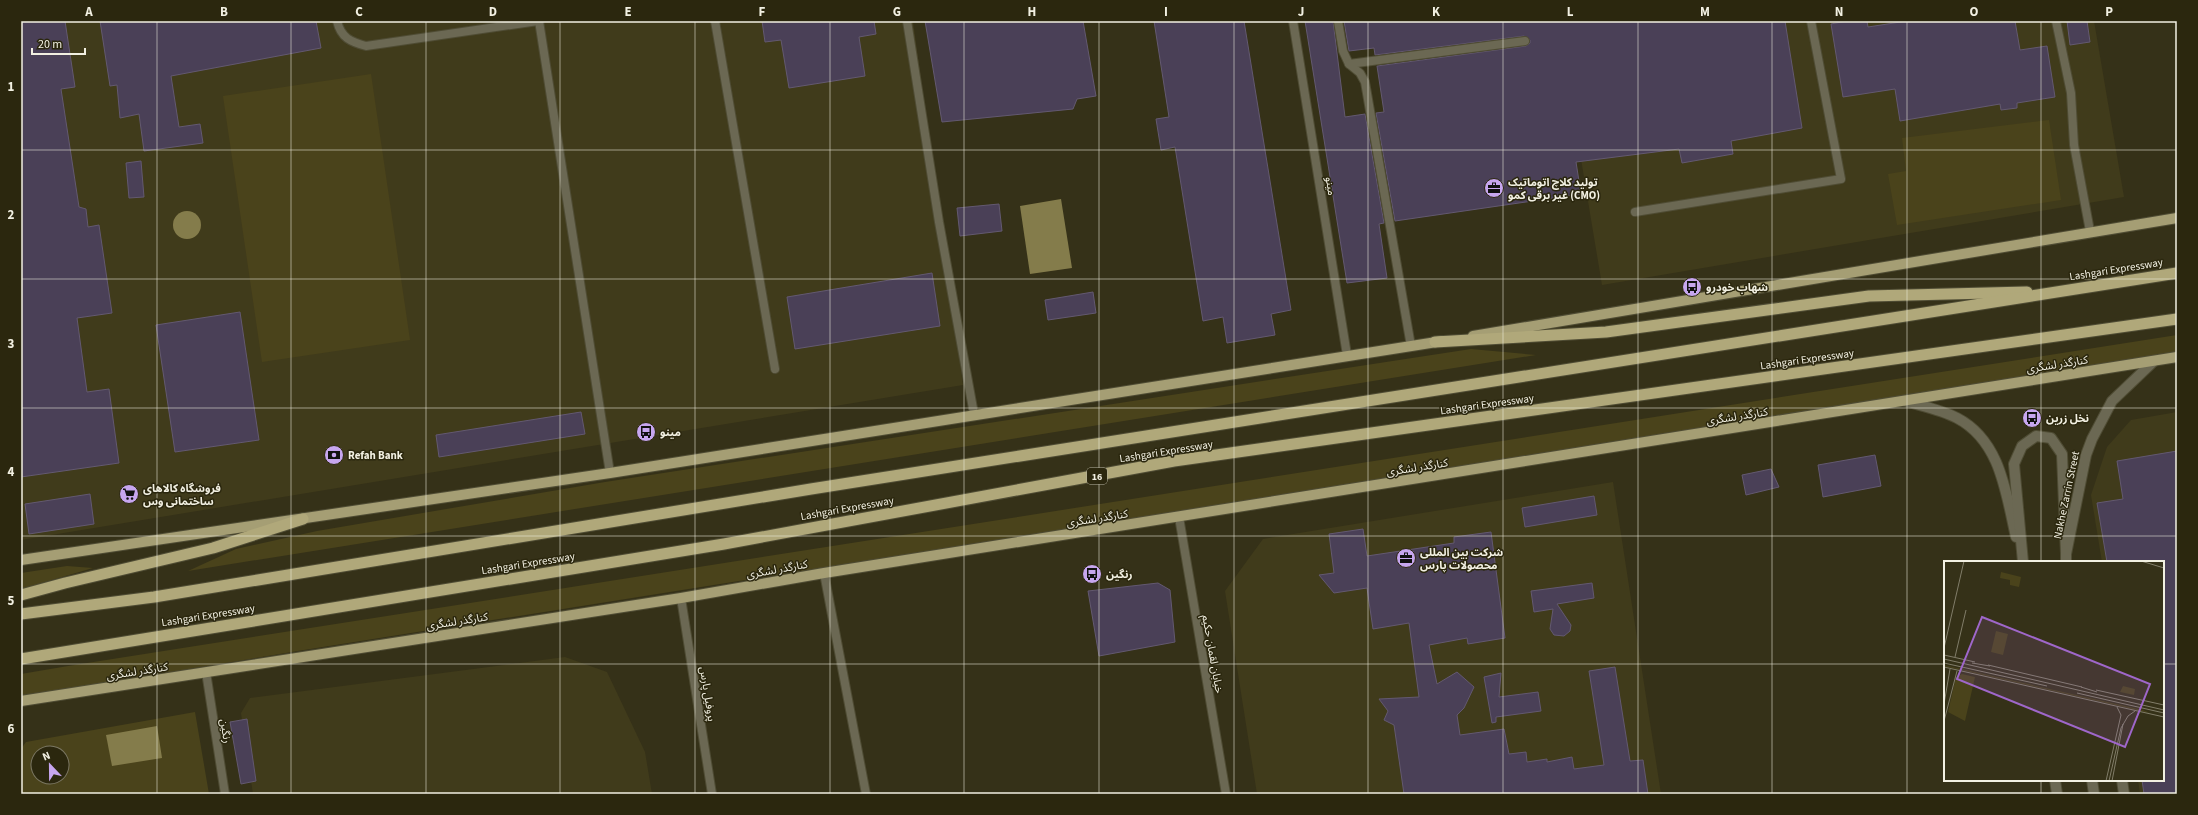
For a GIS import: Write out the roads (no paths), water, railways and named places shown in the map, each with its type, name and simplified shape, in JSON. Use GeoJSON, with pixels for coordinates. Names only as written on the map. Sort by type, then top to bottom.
{"type":"FeatureCollection","features":[{"type":"Feature","properties":{"kind":"highway","name":"Lashgari Expressway"},"geometry":{"type":"LineString","coordinates":[[21,614],[154,597],[803,491],[2177,273]]}},
{"type":"Feature","properties":{"kind":"highway"},"geometry":{"type":"LineString","coordinates":[[1434,342],[1606,332],[1869,296],[2009,291],[2052,293]]}},
{"type":"Feature","properties":{"kind":"highway","name":"Lashgari Expressway"},"geometry":{"type":"LineString","coordinates":[[21,659],[724,544],[1174,461],[2177,319]]}},
{"type":"Feature","properties":{"kind":"highway"},"geometry":{"type":"LineString","coordinates":[[2148,324],[2177,322]]}},
{"type":"Feature","properties":{"kind":"highway"},"geometry":{"type":"LineString","coordinates":[[21,595],[64,583],[213,548],[303,520]]}},
{"type":"Feature","properties":{"kind":"main road"},"geometry":{"type":"LineString","coordinates":[[21,560],[303,520],[610,473],[974,414],[1411,346],[2090,231],[2177,218]]}},
{"type":"Feature","properties":{"kind":"main road","name":"کنارگذر لشگری"},"geometry":{"type":"LineString","coordinates":[[21,701],[681,598],[824,573],[2177,357]]}},
{"type":"Feature","properties":{"kind":"street","name":"Nakhe Zarrin Street"},"geometry":{"type":"LineString","coordinates":[[2066,558],[2086,455],[2092,439],[2112,401],[2154,361]]}},
{"type":"Feature","properties":{"kind":"street"},"geometry":{"type":"LineString","coordinates":[[1905,401],[1957,418],[1974,430],[1991,450],[2002,477],[2022,561]]}},
{"type":"Feature","properties":{"kind":"street"},"geometry":{"type":"LineString","coordinates":[[2022,561],[2014,464],[2022,446],[2036,436],[2051,438],[2062,454],[2066,558]]}},
{"type":"Feature","properties":{"kind":"street"},"geometry":{"type":"LineString","coordinates":[[2055,781],[2057,794]]}},
{"type":"Feature","properties":{"kind":"street"},"geometry":{"type":"LineString","coordinates":[[2092,781],[2094,794]]}},
{"type":"Feature","properties":{"kind":"street"},"geometry":{"type":"LineString","coordinates":[[2122,781],[2124,794]]}},
{"type":"Feature","properties":{"kind":"lane"},"geometry":{"type":"LineString","coordinates":[[337,21],[343,36],[353,42],[366,46],[539,21],[610,473]]}},
{"type":"Feature","properties":{"kind":"lane"},"geometry":{"type":"LineString","coordinates":[[715,21],[775,369]]}},
{"type":"Feature","properties":{"kind":"lane"},"geometry":{"type":"LineString","coordinates":[[907,21],[940,230],[974,414]]}},
{"type":"Feature","properties":{"kind":"lane","name":"مینو"},"geometry":{"type":"LineString","coordinates":[[1293,21],[1347,355]]}},
{"type":"Feature","properties":{"kind":"lane"},"geometry":{"type":"LineString","coordinates":[[1338,21],[1343,51],[1349,64],[1360,73],[1366,82],[1411,346]]}},
{"type":"Feature","properties":{"kind":"lane"},"geometry":{"type":"LineString","coordinates":[[1635,212],[1841,179],[1811,21]]}},
{"type":"Feature","properties":{"kind":"lane"},"geometry":{"type":"LineString","coordinates":[[2056,21],[2071,93],[2074,145],[2090,231]]}},
{"type":"Feature","properties":{"kind":"lane"},"geometry":{"type":"LineString","coordinates":[[1349,64],[1525,41]]}},
{"type":"Feature","properties":{"kind":"lane","name":"خیابان لقمان حکیم"},"geometry":{"type":"LineString","coordinates":[[1179,517],[1226,794]]}},
{"type":"Feature","properties":{"kind":"lane"},"geometry":{"type":"LineString","coordinates":[[824,573],[866,794]]}},
{"type":"Feature","properties":{"kind":"lane","name":"پروفیل پارس"},"geometry":{"type":"LineString","coordinates":[[681,598],[712,794]]}},
{"type":"Feature","properties":{"kind":"lane","name":"رنگین"},"geometry":{"type":"LineString","coordinates":[[206,672],[226,794]]}},
{"type":"Feature","properties":{"kind":"place","name":"تولید کلاچ اتوماتیک غیر برقی کمو (CMO)"},"geometry":{"type":"Point","coordinates":[1494,188]}},
{"type":"Feature","properties":{"kind":"place","name":"شهاب خودرو"},"geometry":{"type":"Point","coordinates":[1692,287]}},
{"type":"Feature","properties":{"kind":"place","name":"نخل زرین"},"geometry":{"type":"Point","coordinates":[2032,418]}},
{"type":"Feature","properties":{"kind":"place","name":"مینو"},"geometry":{"type":"Point","coordinates":[646,432]}},
{"type":"Feature","properties":{"kind":"place","name":"Refah Bank"},"geometry":{"type":"Point","coordinates":[334,455]}},
{"type":"Feature","properties":{"kind":"place","name":"فروشگاه کالاهای ساختمانی وس"},"geometry":{"type":"Point","coordinates":[129,494]}},
{"type":"Feature","properties":{"kind":"place","name":"شرکت بین المللی محصولات پارس"},"geometry":{"type":"Point","coordinates":[1406,558]}},
{"type":"Feature","properties":{"kind":"place","name":"رنگین"},"geometry":{"type":"Point","coordinates":[1092,574]}}]}
